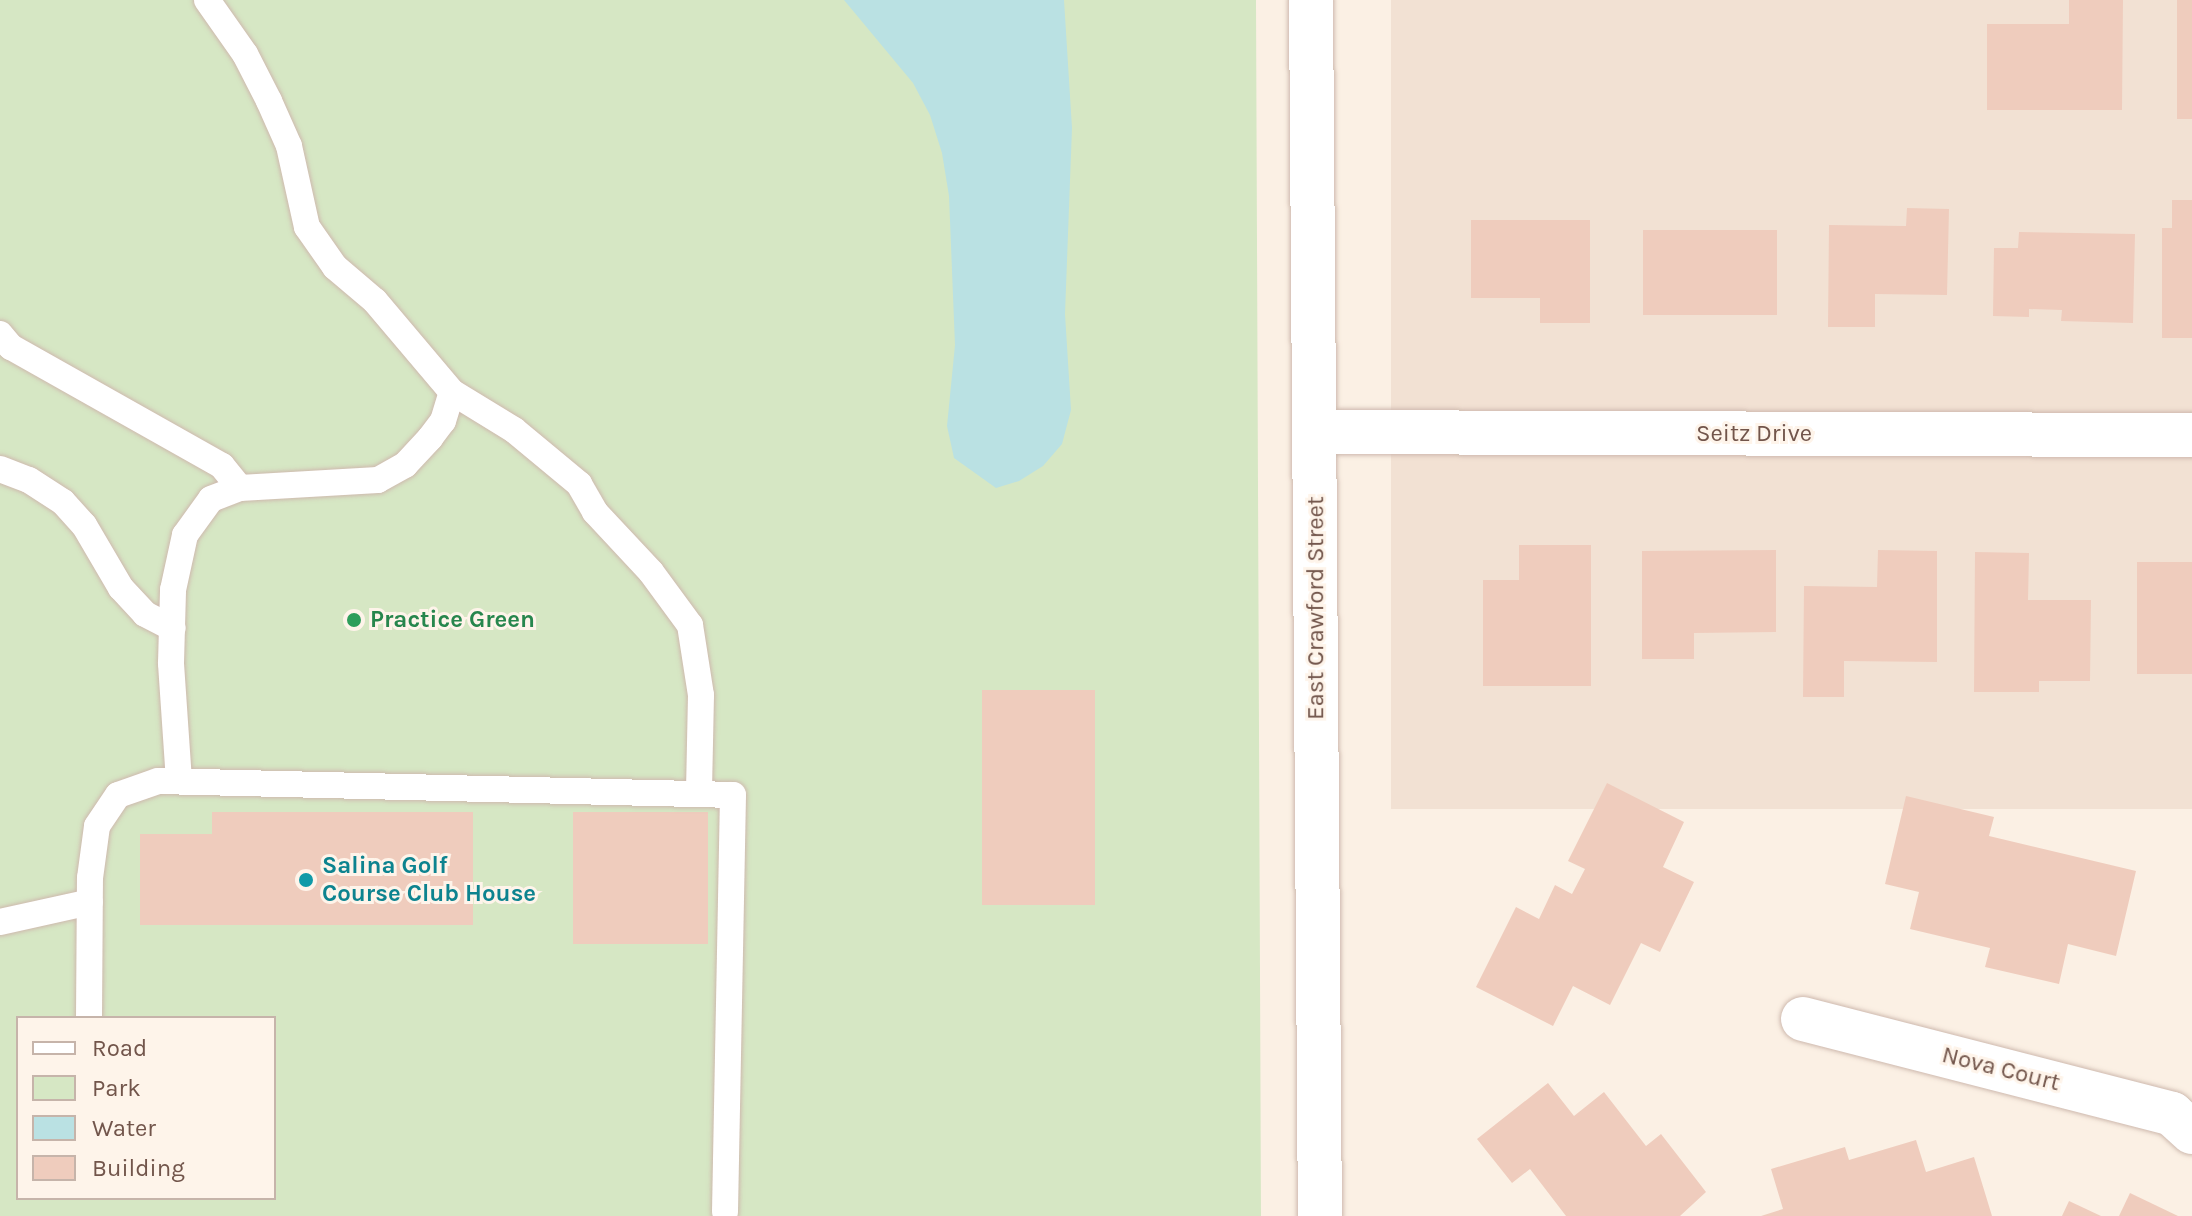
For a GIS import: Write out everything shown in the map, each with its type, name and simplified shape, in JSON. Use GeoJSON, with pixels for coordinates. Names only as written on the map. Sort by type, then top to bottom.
{"type":"FeatureCollection","features":[{"type":"Feature","properties":{"kind":"street","name":"East Crawford Street"},"geometry":{"type":"LineString","coordinates":[[1311,0],[1320,1216]]}},
{"type":"Feature","properties":{"kind":"street","name":"Seitz Drive"},"geometry":{"type":"LineString","coordinates":[[1315,432],[2192,435]]}},
{"type":"Feature","properties":{"kind":"street","name":"Nova Court"},"geometry":{"type":"LineString","coordinates":[[1803,1019],[2172,1114],[2192,1132]]}},
{"type":"Feature","properties":{"kind":"lane"},"geometry":{"type":"LineString","coordinates":[[207,0],[245,54],[269,101],[289,146],[307,227],[335,267],[375,301],[452,392],[514,430],[579,484],[595,512],[651,572],[690,625],[701,695],[699,794]]}},
{"type":"Feature","properties":{"kind":"lane"},"geometry":{"type":"LineString","coordinates":[[0,334],[11,347],[222,466],[240,488]]}},
{"type":"Feature","properties":{"kind":"lane"},"geometry":{"type":"LineString","coordinates":[[179,781],[171,663],[173,590],[185,535],[211,499],[240,488],[378,480],[405,465],[430,438],[443,421],[452,392]]}},
{"type":"Feature","properties":{"kind":"lane"},"geometry":{"type":"LineString","coordinates":[[0,469],[29,480],[63,502],[84,525],[121,588],[145,614],[173,628]]}},
{"type":"Feature","properties":{"kind":"lane"},"geometry":{"type":"LineString","coordinates":[[89,1016],[90,902],[97,826],[118,795],[158,781],[733,795],[725,1212]]}},
{"type":"Feature","properties":{"kind":"lane"},"geometry":{"type":"LineString","coordinates":[[0,922],[90,902]]}},
{"type":"Feature","properties":{"kind":"shaded area"},"geometry":{"type":"Polygon","coordinates":[[[1391,0],[2192,0],[2192,809],[1391,809],[1391,0]]]}},
{"type":"Feature","properties":{"kind":"green space"},"geometry":{"type":"Polygon","coordinates":[[[0,0],[1256,0],[1261,1216],[0,1216],[0,0]]]}},
{"type":"Feature","properties":{"kind":"water"},"geometry":{"type":"Polygon","coordinates":[[[844,0],[1064,0],[1072,128],[1065,314],[1071,410],[1062,444],[1043,466],[1019,481],[996,488],[954,458],[947,426],[955,345],[949,196],[942,153],[930,115],[913,83],[844,0]]]}},
{"type":"Feature","properties":{"kind":"building"},"geometry":{"type":"Polygon","coordinates":[[[2069,0],[2123,0],[2122,110],[1987,110],[1987,24],[2069,24],[2069,0]]]}},
{"type":"Feature","properties":{"kind":"building"},"geometry":{"type":"Polygon","coordinates":[[[2177,0],[2192,0],[2192,119],[2177,119],[2177,0]]]}},
{"type":"Feature","properties":{"kind":"building"},"geometry":{"type":"Polygon","coordinates":[[[2172,200],[2192,200],[2192,338],[2162,338],[2162,228],[2172,228],[2172,200]]]}},
{"type":"Feature","properties":{"kind":"building"},"geometry":{"type":"Polygon","coordinates":[[[1907,208],[1949,209],[1947,295],[1875,294],[1875,327],[1828,327],[1829,225],[1906,226],[1907,208]]]}},
{"type":"Feature","properties":{"kind":"building"},"geometry":{"type":"Polygon","coordinates":[[[1471,220],[1590,220],[1590,323],[1540,323],[1540,298],[1471,298],[1471,220]]]}},
{"type":"Feature","properties":{"kind":"building"},"geometry":{"type":"Polygon","coordinates":[[[1643,230],[1777,230],[1777,315],[1643,315],[1643,230]]]}},
{"type":"Feature","properties":{"kind":"building"},"geometry":{"type":"Polygon","coordinates":[[[2019,232],[2135,234],[2133,323],[2061,321],[2062,310],[2029,309],[2029,317],[1993,316],[1994,248],[2018,248],[2019,232]]]}},
{"type":"Feature","properties":{"kind":"building"},"geometry":{"type":"Polygon","coordinates":[[[1519,545],[1591,545],[1591,686],[1483,686],[1483,580],[1519,580],[1519,545]]]}},
{"type":"Feature","properties":{"kind":"building"},"geometry":{"type":"Polygon","coordinates":[[[1776,550],[1776,632],[1694,633],[1694,659],[1642,659],[1642,551],[1776,550]]]}},
{"type":"Feature","properties":{"kind":"building"},"geometry":{"type":"Polygon","coordinates":[[[1878,550],[1937,551],[1937,662],[1844,661],[1844,697],[1803,697],[1804,586],[1877,587],[1878,550]]]}},
{"type":"Feature","properties":{"kind":"building"},"geometry":{"type":"Polygon","coordinates":[[[1975,552],[2029,553],[2028,600],[2091,600],[2090,681],[2039,681],[2039,692],[1974,692],[1975,552]]]}},
{"type":"Feature","properties":{"kind":"building"},"geometry":{"type":"Polygon","coordinates":[[[2137,562],[2192,562],[2192,674],[2137,674],[2137,562]]]}},
{"type":"Feature","properties":{"kind":"building"},"geometry":{"type":"Polygon","coordinates":[[[982,690],[1095,690],[1095,905],[982,905],[982,690]]]}},
{"type":"Feature","properties":{"kind":"building"},"geometry":{"type":"Polygon","coordinates":[[[1607,783],[1684,822],[1663,867],[1694,882],[1660,952],[1641,943],[1610,1005],[1573,986],[1553,1026],[1476,987],[1516,907],[1539,919],[1555,885],[1572,894],[1585,869],[1568,861],[1607,783]]]}},
{"type":"Feature","properties":{"kind":"building"},"geometry":{"type":"Polygon","coordinates":[[[1906,796],[1994,817],[1989,836],[2136,871],[2116,956],[2068,944],[2059,984],[1985,967],[1990,948],[1910,929],[1919,892],[1885,884],[1906,796]]]}},
{"type":"Feature","properties":{"kind":"building","name":"Salina Golf Course Club House"},"geometry":{"type":"Polygon","coordinates":[[[212,812],[473,812],[473,925],[140,925],[140,834],[212,834],[212,812]]]}},
{"type":"Feature","properties":{"kind":"building"},"geometry":{"type":"Polygon","coordinates":[[[573,812],[708,812],[708,944],[573,944],[573,812]]]}},
{"type":"Feature","properties":{"kind":"building"},"geometry":{"type":"Polygon","coordinates":[[[1548,1083],[1574,1116],[1604,1092],[1646,1146],[1661,1134],[1706,1192],[1680,1216],[1566,1216],[1530,1169],[1512,1183],[1477,1139],[1548,1083]]]}},
{"type":"Feature","properties":{"kind":"building"},"geometry":{"type":"Polygon","coordinates":[[[1916,1140],[1926,1172],[1974,1157],[1992,1216],[1761,1216],[1783,1209],[1771,1169],[1845,1147],[1849,1160],[1916,1140]]]}},
{"type":"Feature","properties":{"kind":"building"},"geometry":{"type":"Polygon","coordinates":[[[2130,1193],[2178,1216],[2119,1216],[2130,1193]]]}},
{"type":"Feature","properties":{"kind":"building"},"geometry":{"type":"Polygon","coordinates":[[[2069,1201],[2101,1216],[2062,1216],[2069,1201]]]}},
{"type":"Feature","properties":{"kind":"place","name":"Practice Green"},"geometry":{"type":"Point","coordinates":[354,620]}},
{"type":"Feature","properties":{"kind":"place","name":"Salina Golf Course Club House"},"geometry":{"type":"Point","coordinates":[306,880]}}]}
